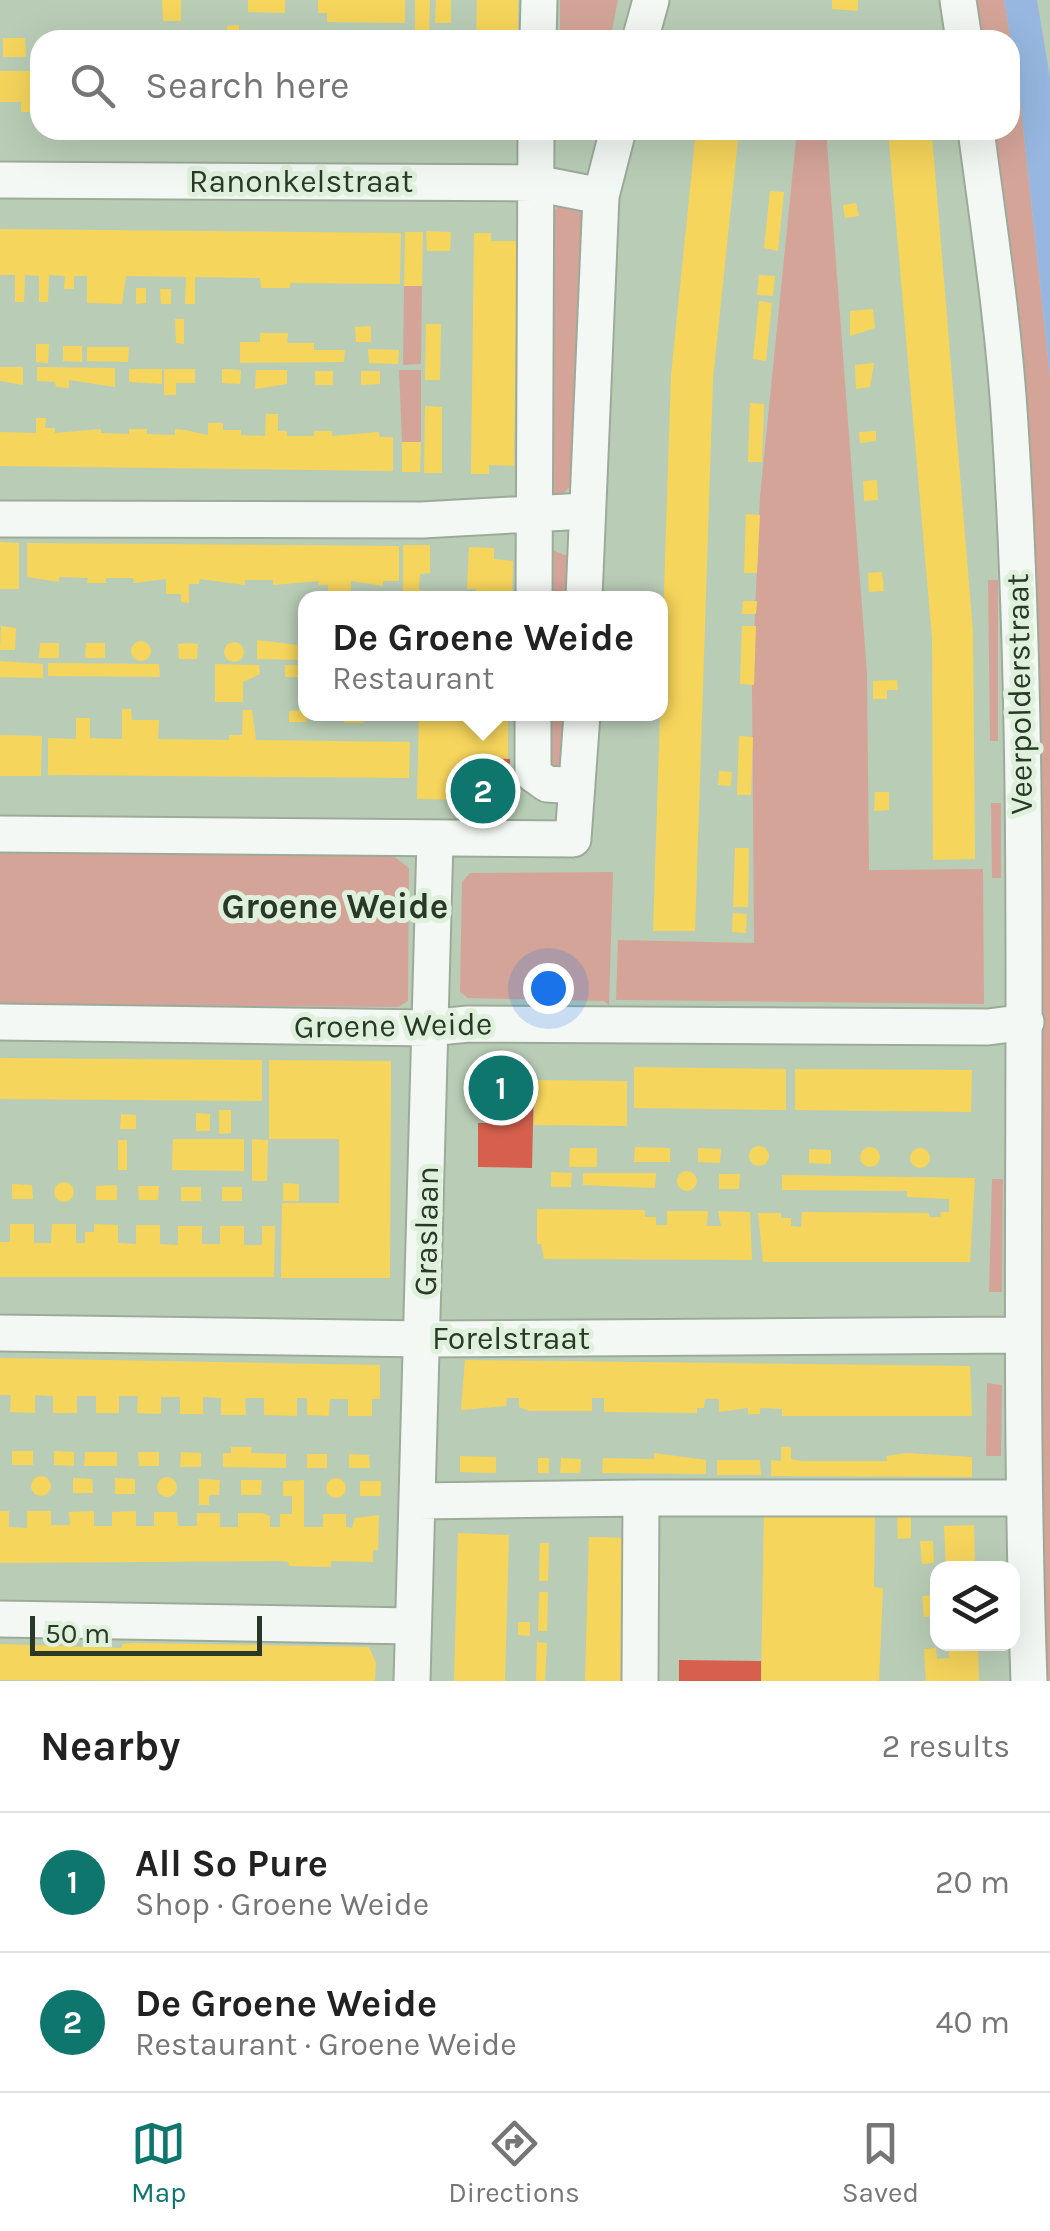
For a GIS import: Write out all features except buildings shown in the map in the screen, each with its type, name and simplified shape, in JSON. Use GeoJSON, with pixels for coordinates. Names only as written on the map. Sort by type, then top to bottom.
{"type":"FeatureCollection","features":[{"type":"Feature","properties":{"kind":"street"},"geometry":{"type":"LineString","coordinates":[[538,30],[539,0]]}},
{"type":"Feature","properties":{"kind":"street"},"geometry":{"type":"LineString","coordinates":[[642,30],[650,0]]}},
{"type":"Feature","properties":{"kind":"street"},"geometry":{"type":"LineString","coordinates":[[958,0],[962,30]]}},
{"type":"Feature","properties":{"kind":"street"},"geometry":{"type":"LineString","coordinates":[[534,591],[536,140]]}},
{"type":"Feature","properties":{"kind":"street"},"geometry":{"type":"LineString","coordinates":[[584,591],[601,196],[615,140]]}},
{"type":"Feature","properties":{"kind":"street","name":"Veerpolderstraat"},"geometry":{"type":"LineString","coordinates":[[977,140],[1012,450],[1026,1022],[1040,1071],[1022,1335],[1022,1498],[1029,1681]]}},
{"type":"Feature","properties":{"kind":"street","name":"Ranonkelstraat"},"geometry":{"type":"LineString","coordinates":[[0,180],[535,183],[601,196]]}},
{"type":"Feature","properties":{"kind":"street"},"geometry":{"type":"LineString","coordinates":[[0,519],[534,517],[585,511]]}},
{"type":"Feature","properties":{"kind":"street"},"geometry":{"type":"LineString","coordinates":[[534,721],[533,774],[546,784],[577,786]]}},
{"type":"Feature","properties":{"kind":"street"},"geometry":{"type":"LineString","coordinates":[[0,834],[573,839],[582,721]]}},
{"type":"Feature","properties":{"kind":"street","name":"Graslaan"},"geometry":{"type":"LineString","coordinates":[[412,1681],[435,840]]}},
{"type":"Feature","properties":{"kind":"street","name":"Groene Weide"},"geometry":{"type":"LineString","coordinates":[[0,1022],[429,1028],[468,1024],[988,1027],[1026,1022]]}},
{"type":"Feature","properties":{"kind":"street","name":"Forelstraat"},"geometry":{"type":"LineString","coordinates":[[0,1333],[424,1339],[1022,1335]]}},
{"type":"Feature","properties":{"kind":"street"},"geometry":{"type":"LineString","coordinates":[[640,1681],[641,1498]]}},
{"type":"Feature","properties":{"kind":"street"},"geometry":{"type":"LineString","coordinates":[[418,1501],[1022,1498]]}},
{"type":"Feature","properties":{"kind":"street"},"geometry":{"type":"LineString","coordinates":[[0,1619],[413,1626]]}},
{"type":"Feature","properties":{"kind":"shaded area"},"geometry":{"type":"Polygon","coordinates":[[[560,0],[618,0],[612,30],[560,30],[560,0]]]}},
{"type":"Feature","properties":{"kind":"shaded area"},"geometry":{"type":"Polygon","coordinates":[[[974,0],[1004,0],[1009,30],[978,30],[974,0]]]}},
{"type":"Feature","properties":{"kind":"shaded area"},"geometry":{"type":"Polygon","coordinates":[[[1020,98],[1050,377],[1050,1681],[1037,1681],[1029,486],[996,140],[1020,140],[1020,98]]]}},
{"type":"Feature","properties":{"kind":"shaded area"},"geometry":{"type":"Polygon","coordinates":[[[796,140],[827,140],[867,673],[869,870],[983,869],[984,1004],[616,1000],[618,940],[754,943],[752,685],[760,496],[796,140]]]}},
{"type":"Feature","properties":{"kind":"shaded area"},"geometry":{"type":"Polygon","coordinates":[[[561,203],[580,208],[583,217],[575,482],[558,498],[544,496],[551,215],[561,203]]]}},
{"type":"Feature","properties":{"kind":"shaded area"},"geometry":{"type":"Polygon","coordinates":[[[404,286],[422,286],[421,364],[403,365],[404,286]]]}},
{"type":"Feature","properties":{"kind":"shaded area"},"geometry":{"type":"Polygon","coordinates":[[[399,370],[421,370],[421,442],[402,442],[399,370]]]}},
{"type":"Feature","properties":{"kind":"shaded area"},"geometry":{"type":"Polygon","coordinates":[[[552,550],[570,557],[571,591],[546,591],[545,556],[552,550]]]}},
{"type":"Feature","properties":{"kind":"shaded area"},"geometry":{"type":"Polygon","coordinates":[[[988,580],[998,580],[998,741],[990,741],[988,580]]]}},
{"type":"Feature","properties":{"kind":"shaded area"},"geometry":{"type":"Polygon","coordinates":[[[542,721],[570,721],[569,775],[541,769],[542,721]]]}},
{"type":"Feature","properties":{"kind":"shaded area"},"geometry":{"type":"Polygon","coordinates":[[[991,803],[1001,803],[1001,878],[992,878],[991,803]]]}},
{"type":"Feature","properties":{"kind":"shaded area"},"geometry":{"type":"Polygon","coordinates":[[[0,847],[388,852],[409,868],[408,1001],[398,1007],[0,1004],[0,847]]]}},
{"type":"Feature","properties":{"kind":"shaded area"},"geometry":{"type":"Polygon","coordinates":[[[613,872],[609,1005],[604,1001],[468,998],[460,992],[462,882],[470,873],[613,872]]]}},
{"type":"Feature","properties":{"kind":"shaded area"},"geometry":{"type":"Polygon","coordinates":[[[992,1179],[1003,1179],[1002,1292],[989,1292],[992,1179]]]}},
{"type":"Feature","properties":{"kind":"shaded area"},"geometry":{"type":"Polygon","coordinates":[[[987,1383],[1002,1385],[1001,1456],[986,1456],[987,1383]]]}},
{"type":"Feature","properties":{"kind":"water"},"geometry":{"type":"Polygon","coordinates":[[[1004,0],[1037,0],[1050,78],[1050,377],[1020,98],[1020,30],[1009,30],[1004,0]]]}},
{"type":"Feature","properties":{"kind":"place","name":"De Groene Weide"},"geometry":{"type":"Point","coordinates":[483,791]}},
{"type":"Feature","properties":{"kind":"place","name":"All So Pure"},"geometry":{"type":"Point","coordinates":[501,1088]}},
{"type":"Feature","properties":{"kind":"district","name":"Groene Weide"},"geometry":{"type":"Point","coordinates":[335,906]}}]}
